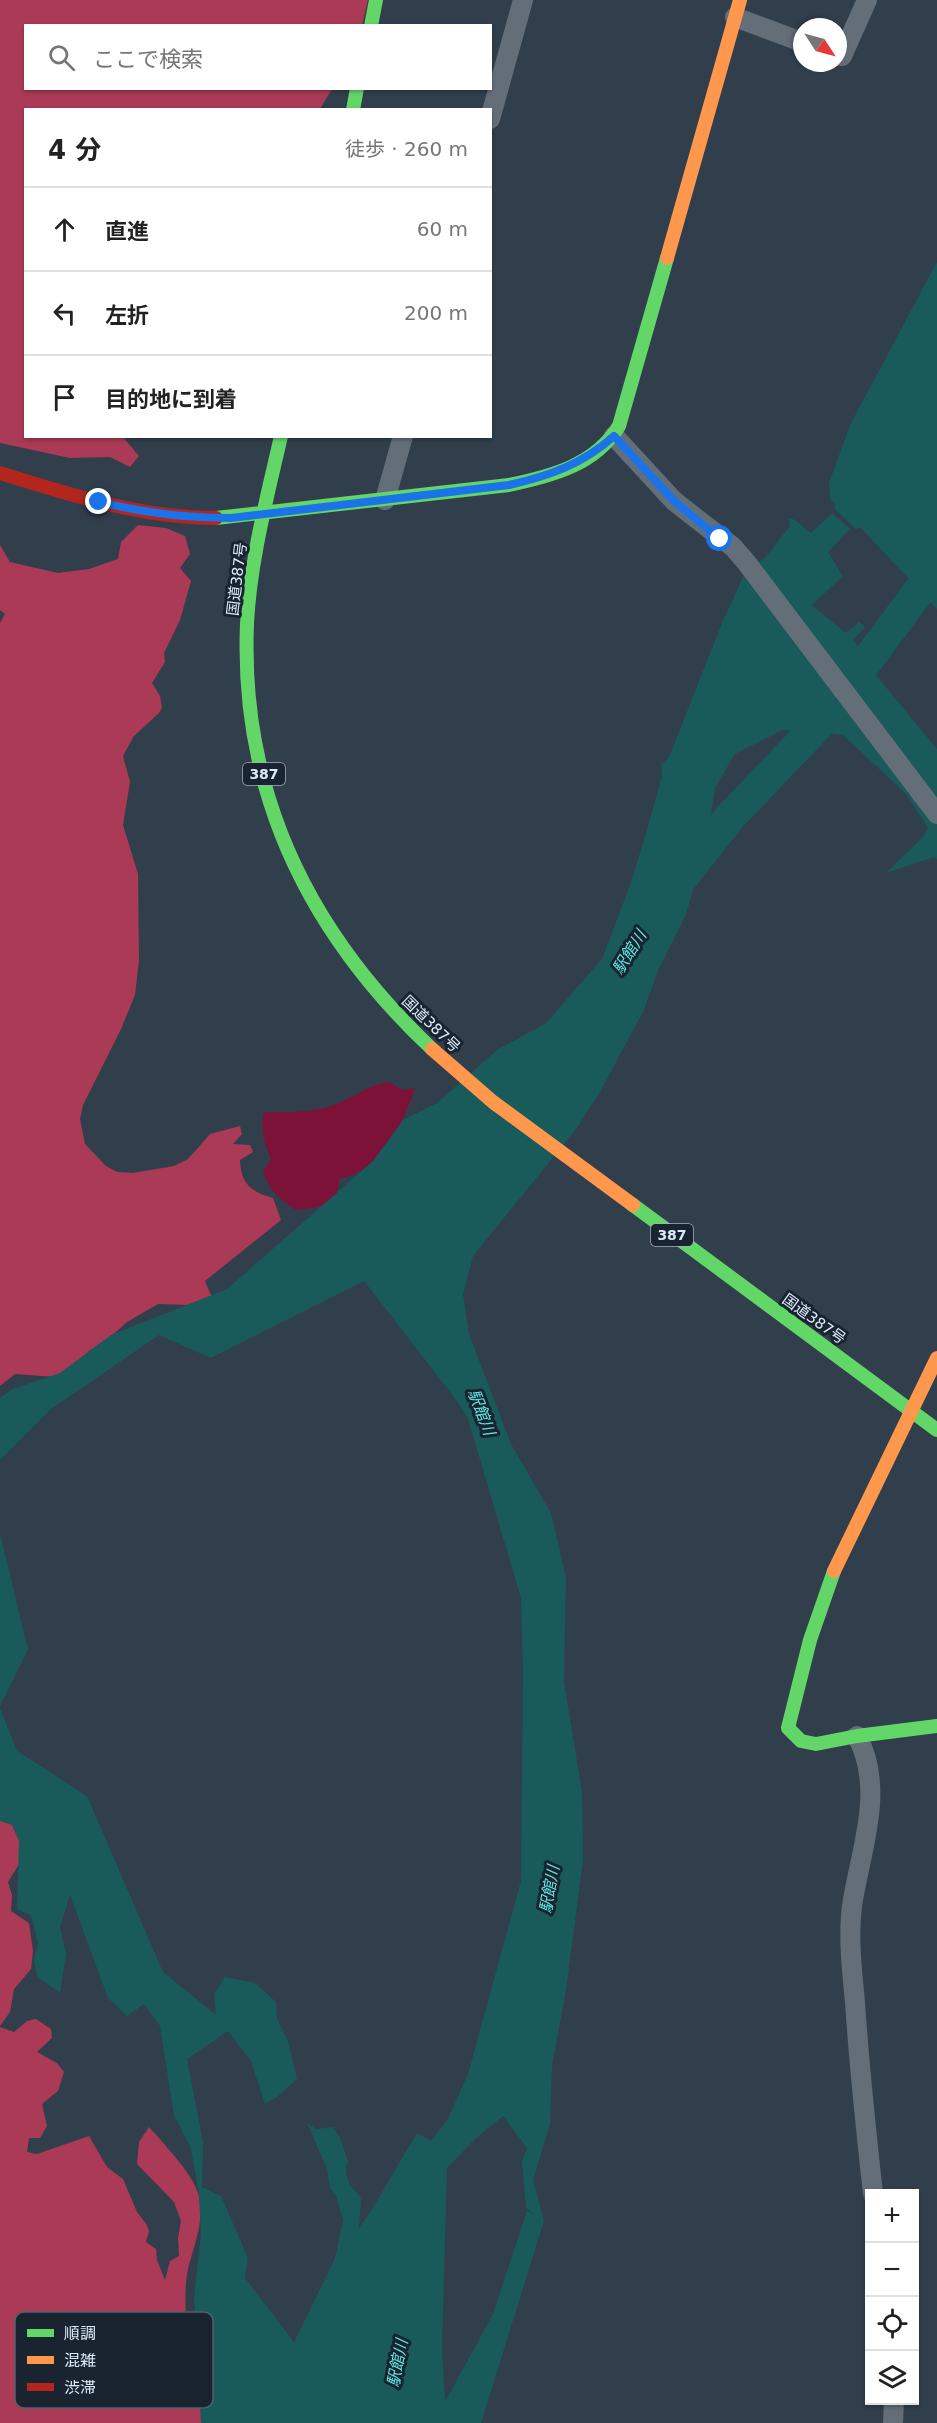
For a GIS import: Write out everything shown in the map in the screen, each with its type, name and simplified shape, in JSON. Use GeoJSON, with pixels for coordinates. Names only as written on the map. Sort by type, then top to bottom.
{"type":"FeatureCollection","features":[{"type":"Feature","properties":{"kind":"main road"},"geometry":{"type":"LineString","coordinates":[[371,24],[376,0]]}},
{"type":"Feature","properties":{"kind":"main road"},"geometry":{"type":"LineString","coordinates":[[0,473],[99,502],[152,514],[199,518],[263,515],[509,485],[539,478],[575,465],[614,436],[624,412],[737,9]]}},
{"type":"Feature","properties":{"kind":"main road"},"geometry":{"type":"LineString","coordinates":[[353,108],[357,90]]}},
{"type":"Feature","properties":{"kind":"main road","name":"国道387号"},"geometry":{"type":"LineString","coordinates":[[281,438],[263,515],[250,598],[247,636],[248,685],[261,765],[282,834],[301,882],[335,939],[376,992],[442,1059],[523,1125],[937,1430]]}},
{"type":"Feature","properties":{"kind":"main road"},"geometry":{"type":"LineString","coordinates":[[937,1358],[908,1409],[834,1572],[810,1640],[788,1728],[801,1741],[816,1744],[857,1736],[937,1726]]}},
{"type":"Feature","properties":{"kind":"street"},"geometry":{"type":"LineString","coordinates":[[492,112],[523,0]]}},
{"type":"Feature","properties":{"kind":"street"},"geometry":{"type":"LineString","coordinates":[[847,45],[867,0]]}},
{"type":"Feature","properties":{"kind":"street"},"geometry":{"type":"LineString","coordinates":[[737,9],[793,37]]}},
{"type":"Feature","properties":{"kind":"street"},"geometry":{"type":"LineString","coordinates":[[614,436],[674,501],[747,562],[937,814]]}},
{"type":"Feature","properties":{"kind":"street"},"geometry":{"type":"LineString","coordinates":[[385,500],[402,438]]}},
{"type":"Feature","properties":{"kind":"street"},"geometry":{"type":"LineString","coordinates":[[857,1736],[866,1761],[871,1791],[869,1815],[852,1909],[852,1967],[873,2189]]}},
{"type":"Feature","properties":{"kind":"street"},"geometry":{"type":"LineString","coordinates":[[893,2423],[894,2405]]}},
{"type":"Feature","properties":{"kind":"shaded area"},"geometry":{"type":"Polygon","coordinates":[[[0,0],[368,0],[362,24],[24,24],[24,90],[331,90],[321,108],[24,108],[24,438],[124,438],[139,456],[130,467],[110,457],[70,458],[0,443],[0,0]]]}},
{"type":"Feature","properties":{"kind":"shaded area"},"geometry":{"type":"Polygon","coordinates":[[[138,525],[166,528],[185,536],[190,554],[180,568],[191,581],[180,620],[164,653],[165,662],[152,683],[160,696],[162,708],[134,736],[123,756],[130,782],[123,825],[138,874],[139,961],[135,995],[121,1029],[83,1105],[80,1119],[85,1144],[106,1166],[117,1172],[133,1173],[174,1166],[188,1159],[210,1134],[240,1126],[242,1134],[233,1144],[250,1145],[253,1152],[240,1160],[242,1175],[253,1190],[273,1198],[281,1220],[205,1281],[213,1300],[189,1305],[158,1304],[127,1322],[107,1340],[89,1351],[72,1368],[56,1377],[15,1374],[0,1386],[0,623],[5,614],[0,610],[0,545],[10,562],[58,573],[89,569],[118,559],[121,542],[138,525]]]}},
{"type":"Feature","properties":{"kind":"shaded area"},"geometry":{"type":"Polygon","coordinates":[[[390,1082],[401,1090],[415,1088],[397,1131],[379,1156],[355,1174],[340,1178],[336,1197],[319,1207],[296,1210],[275,1194],[263,1171],[271,1159],[263,1136],[264,1112],[299,1112],[326,1108],[375,1085],[390,1082]]]}},
{"type":"Feature","properties":{"kind":"shaded area"},"geometry":{"type":"Polygon","coordinates":[[[0,1809],[8,1811],[26,1853],[8,1882],[12,1895],[11,1911],[29,1923],[33,1951],[31,1969],[14,1989],[10,2012],[0,2026],[0,1809]]]}},
{"type":"Feature","properties":{"kind":"shaded area"},"geometry":{"type":"Polygon","coordinates":[[[36,2019],[51,2029],[52,2038],[37,2052],[57,2063],[64,2072],[58,2091],[42,2104],[47,2126],[40,2138],[29,2138],[27,2152],[37,2154],[89,2136],[107,2167],[123,2179],[137,2212],[147,2225],[149,2231],[146,2242],[156,2249],[157,2260],[165,2280],[170,2261],[179,2256],[178,2238],[181,2221],[174,2202],[137,2164],[139,2142],[149,2127],[190,2176],[198,2193],[201,2212],[187,2274],[186,2312],[15,2312],[15,2408],[201,2408],[203,2423],[0,2423],[0,2027],[14,2032],[27,2021],[36,2019]]]}},
{"type":"Feature","properties":{"kind":"water"},"geometry":{"type":"Polygon","coordinates":[[[937,262],[937,609],[861,528],[855,529],[834,508],[836,505],[830,499],[829,483],[851,423],[937,262]]]}},
{"type":"Feature","properties":{"kind":"water"},"geometry":{"type":"Polygon","coordinates":[[[832,513],[850,529],[828,552],[843,576],[812,605],[846,633],[859,622],[865,627],[853,640],[859,649],[857,652],[937,749],[937,859],[934,857],[886,873],[923,837],[928,828],[906,794],[843,735],[783,730],[735,754],[715,788],[708,835],[686,915],[658,971],[643,1012],[601,1090],[577,1128],[473,1256],[463,1294],[469,1334],[511,1444],[551,1513],[566,1577],[564,1682],[582,1792],[583,1860],[566,1990],[552,2066],[550,2124],[533,2180],[544,2221],[481,2423],[201,2423],[200,2408],[213,2408],[213,2312],[195,2312],[194,2297],[201,2234],[199,2195],[191,2149],[174,2115],[160,2026],[144,2004],[127,2016],[108,1998],[70,1895],[60,1927],[66,1954],[60,1993],[37,1977],[34,1960],[38,1943],[31,1915],[17,1909],[19,1841],[12,1825],[0,1821],[0,1708],[17,1751],[87,1796],[163,1972],[216,2015],[214,1994],[225,1977],[255,1983],[276,2002],[277,2018],[288,2041],[297,2079],[277,2097],[265,2104],[251,2061],[228,2031],[187,2059],[203,2142],[202,2187],[221,2196],[248,2258],[245,2278],[294,2342],[335,2258],[343,2220],[336,2196],[330,2188],[327,2169],[307,2123],[316,2129],[333,2127],[340,2138],[348,2161],[347,2177],[361,2198],[359,2228],[417,2133],[431,2141],[448,2119],[468,2074],[521,1881],[523,1672],[521,1598],[468,1419],[454,1397],[364,1281],[211,1358],[159,1335],[51,1409],[0,1460],[0,1398],[13,1389],[60,1373],[111,1335],[227,1289],[373,1161],[403,1120],[437,1103],[497,1050],[546,1023],[602,959],[629,888],[645,837],[662,776],[661,765],[669,757],[722,623],[748,566],[764,559],[790,526],[789,518],[811,533],[832,513]],[[503,2116],[475,2139],[447,2168],[442,2348],[445,2402],[493,2314],[527,2211],[534,2214],[526,2208],[522,2161],[527,2148],[503,2116]]]}},
{"type":"Feature","properties":{"kind":"water"},"geometry":{"type":"Polygon","coordinates":[[[0,1534],[28,1649],[0,1706],[0,1534]]]}},
{"type":"Feature","properties":{"kind":"waterway","name":"駅館川"},"geometry":{"type":"LineString","coordinates":[[677,884],[730,817],[821,722],[937,567]]}},
{"type":"Feature","properties":{"kind":"traffic: fast"},"geometry":{"type":"LineString","coordinates":[[371,24],[376,0]]}},
{"type":"Feature","properties":{"kind":"traffic: fast"},"geometry":{"type":"LineString","coordinates":[[353,108],[357,90]]}},
{"type":"Feature","properties":{"kind":"traffic: fast"},"geometry":{"type":"LineString","coordinates":[[216,518],[509,485],[556,473],[585,459],[598,450],[619,426],[667,258]]}},
{"type":"Feature","properties":{"kind":"traffic: fast"},"geometry":{"type":"LineString","coordinates":[[281,438],[260,530],[247,624],[248,686],[256,746],[270,803],[291,857],[318,909],[351,958],[389,1005],[432,1049]]}},
{"type":"Feature","properties":{"kind":"traffic: fast"},"geometry":{"type":"LineString","coordinates":[[633,1205],[937,1430]]}},
{"type":"Feature","properties":{"kind":"traffic: fast"},"geometry":{"type":"LineString","coordinates":[[834,1571],[810,1640],[788,1728],[801,1741],[816,1744],[857,1736],[937,1726]]}},
{"type":"Feature","properties":{"kind":"traffic: slow"},"geometry":{"type":"LineString","coordinates":[[667,258],[740,0]]}},
{"type":"Feature","properties":{"kind":"traffic: slow"},"geometry":{"type":"LineString","coordinates":[[432,1049],[493,1102],[633,1205]]}},
{"type":"Feature","properties":{"kind":"traffic: slow"},"geometry":{"type":"LineString","coordinates":[[834,1571],[937,1358]]}},
{"type":"Feature","properties":{"kind":"traffic: jam"},"geometry":{"type":"LineString","coordinates":[[0,473],[133,510],[216,518]]}},
{"type":"Feature","properties":{"kind":"route"},"geometry":{"type":"LineString","coordinates":[[99,502],[130,510],[176,517],[231,518],[509,485],[539,478],[575,465],[604,446],[614,436],[674,501],[720,539]]}}]}
